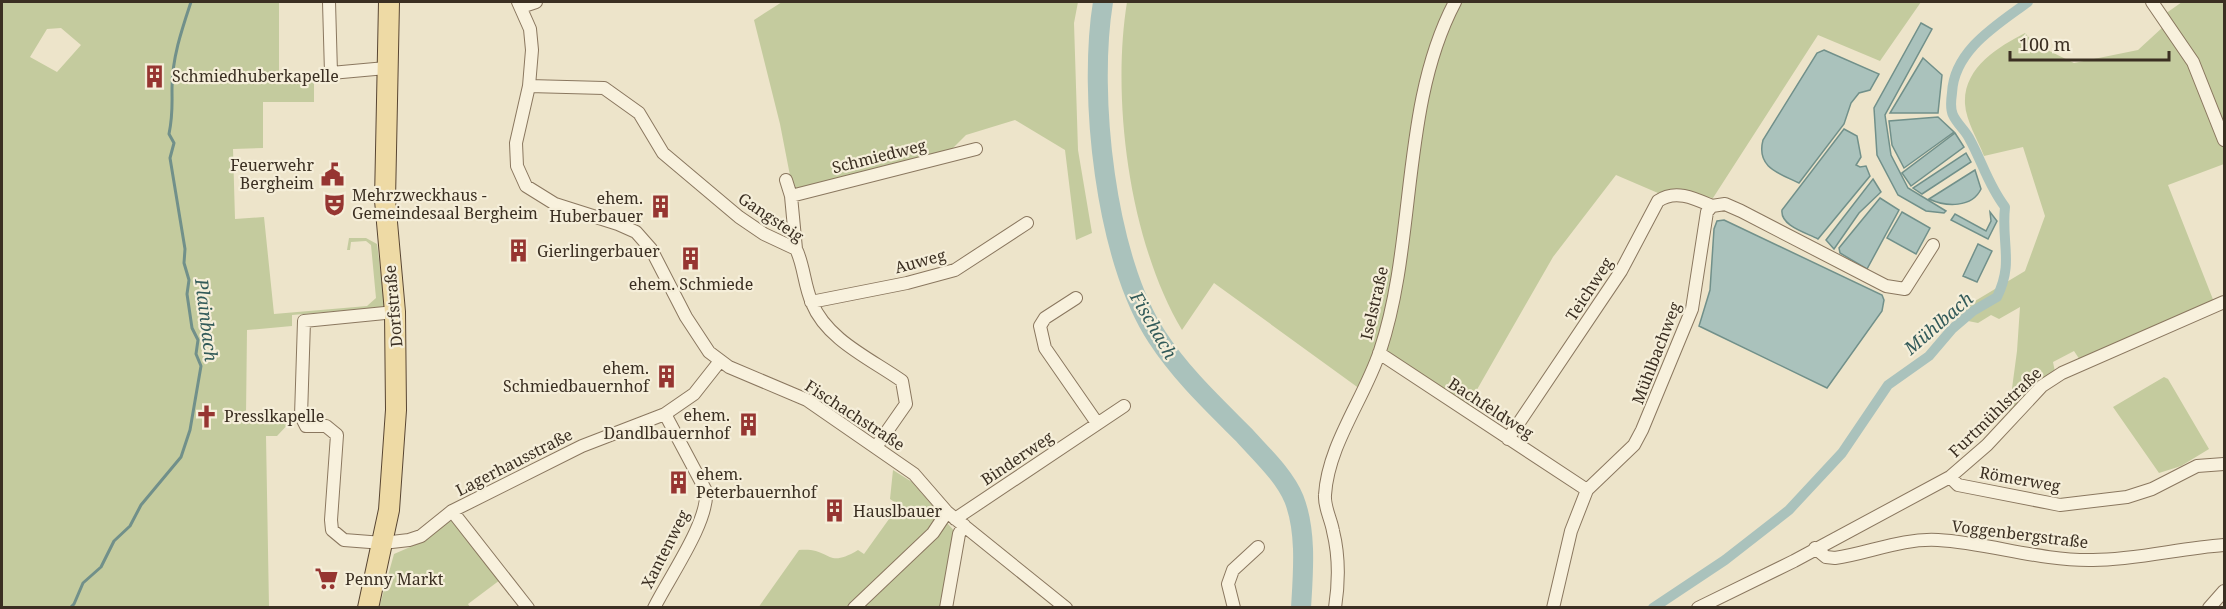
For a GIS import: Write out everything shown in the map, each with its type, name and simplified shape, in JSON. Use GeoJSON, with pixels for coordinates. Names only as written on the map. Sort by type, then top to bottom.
{"type":"FeatureCollection","features":[{"type":"Feature","properties":{"kind":"main road","name":"Dorfstraße"},"geometry":{"type":"LineString","coordinates":[[368,608],[383,543],[393,475],[397,359],[395,312],[386,225],[386,68],[389,2]]}},
{"type":"Feature","properties":{"kind":"street"},"geometry":{"type":"LineString","coordinates":[[329,2],[331,73],[386,68]]}},
{"type":"Feature","properties":{"kind":"street"},"geometry":{"type":"LineString","coordinates":[[520,4],[536,2]]}},
{"type":"Feature","properties":{"kind":"street","name":"Iselstraße"},"geometry":{"type":"LineString","coordinates":[[1335,608],[1338,582],[1336,547],[1324,497],[1340,443],[1379,353],[1398,275],[1413,157],[1432,61],[1455,2]]}},
{"type":"Feature","properties":{"kind":"street"},"geometry":{"type":"LineString","coordinates":[[2152,2],[2193,62],[2224,140]]}},
{"type":"Feature","properties":{"kind":"street","name":"Fischachstraße"},"geometry":{"type":"LineString","coordinates":[[520,4],[531,40],[529,86],[516,143],[517,166],[526,186],[555,204],[636,232],[651,249],[703,343],[720,361],[807,400],[914,474],[955,519],[1066,608]]}},
{"type":"Feature","properties":{"kind":"street","name":"Gangsteig"},"geometry":{"type":"LineString","coordinates":[[529,86],[604,88],[639,113],[663,153],[731,211],[764,234],[796,249],[811,302],[821,322],[840,340],[902,381],[906,404],[876,447]]}},
{"type":"Feature","properties":{"kind":"street","name":"Schmiedweg"},"geometry":{"type":"LineString","coordinates":[[791,196],[976,149]]}},
{"type":"Feature","properties":{"kind":"street"},"geometry":{"type":"LineString","coordinates":[[786,180],[791,196],[796,249]]}},
{"type":"Feature","properties":{"kind":"street","name":"Teichweg"},"geometry":{"type":"LineString","coordinates":[[1508,439],[1621,271],[1658,201],[1666,195],[1674,195],[1712,206]]}},
{"type":"Feature","properties":{"kind":"street"},"geometry":{"type":"LineString","coordinates":[[1712,206],[1725,204],[1741,211],[1886,286],[1905,288],[1933,245]]}},
{"type":"Feature","properties":{"kind":"street","name":"Mühlbachweg"},"geometry":{"type":"LineString","coordinates":[[1553,608],[1570,531],[1587,490],[1634,445],[1652,411],[1692,309],[1707,212],[1712,206]]}},
{"type":"Feature","properties":{"kind":"street","name":"Auweg"},"geometry":{"type":"LineString","coordinates":[[811,302],[907,283],[955,270],[1027,224]]}},
{"type":"Feature","properties":{"kind":"street"},"geometry":{"type":"LineString","coordinates":[[1076,298],[1045,318],[1040,326],[1045,348],[1097,423]]}},
{"type":"Feature","properties":{"kind":"street","name":"Furtmühlstraße"},"geometry":{"type":"LineString","coordinates":[[1698,608],[1950,477],[1987,445],[2042,386],[2062,373],[2224,302]]}},
{"type":"Feature","properties":{"kind":"street","name":"Lagerhausstraße"},"geometry":{"type":"LineString","coordinates":[[395,312],[304,321],[301,416],[306,426],[327,426],[337,435],[332,530],[344,540],[383,543],[421,536],[452,511],[582,446],[665,414]]}},
{"type":"Feature","properties":{"kind":"street","name":"Bachfeldweg"},"geometry":{"type":"LineString","coordinates":[[1379,353],[1587,490]]}},
{"type":"Feature","properties":{"kind":"street"},"geometry":{"type":"LineString","coordinates":[[665,414],[694,394],[720,361]]}},
{"type":"Feature","properties":{"kind":"street","name":"Binderweg"},"geometry":{"type":"LineString","coordinates":[[955,519],[1124,406]]}},
{"type":"Feature","properties":{"kind":"street","name":"Xantenweg"},"geometry":{"type":"LineString","coordinates":[[654,608],[679,564],[707,503],[705,491],[665,414]]}},
{"type":"Feature","properties":{"kind":"street","name":"Römerweg"},"geometry":{"type":"LineString","coordinates":[[1950,477],[1958,485],[2060,505],[2127,497],[2152,489],[2197,466],[2224,464]]}},
{"type":"Feature","properties":{"kind":"street"},"geometry":{"type":"LineString","coordinates":[[452,511],[528,608]]}},
{"type":"Feature","properties":{"kind":"street"},"geometry":{"type":"LineString","coordinates":[[854,608],[933,533],[955,519],[957,544],[946,608]]}},
{"type":"Feature","properties":{"kind":"street","name":"Voggenbergstraße"},"geometry":{"type":"LineString","coordinates":[[1815,548],[1826,557],[1835,558],[1910,541],[1938,540],[2041,556],[2126,560],[2224,544]]}},
{"type":"Feature","properties":{"kind":"street"},"geometry":{"type":"LineString","coordinates":[[1234,608],[1228,584],[1233,570],[1258,547]]}},
{"type":"Feature","properties":{"kind":"green space"},"geometry":{"type":"Polygon","coordinates":[[[2,2],[279,2],[279,81],[314,80],[314,102],[263,102],[263,148],[233,149],[235,219],[264,217],[274,314],[367,306],[376,298],[371,245],[366,241],[351,242],[350,250],[347,250],[349,238],[366,238],[377,244],[385,307],[292,315],[292,326],[247,330],[246,415],[292,413],[292,420],[277,436],[266,436],[269,607],[2,607],[2,2]],[[61,28],[47,29],[30,57],[57,72],[81,45],[61,28]]]}},
{"type":"Feature","properties":{"kind":"green space"},"geometry":{"type":"Polygon","coordinates":[[[782,2],[1078,2],[1074,23],[1078,150],[1092,233],[1076,240],[1065,150],[1015,120],[966,135],[948,153],[793,191],[780,124],[754,20],[782,2]]]}},
{"type":"Feature","properties":{"kind":"green space"},"geometry":{"type":"Polygon","coordinates":[[[1127,2],[1921,2],[1880,61],[1818,35],[1713,198],[1678,191],[1658,193],[1616,175],[1553,257],[1467,407],[1377,346],[1360,389],[1214,283],[1182,330],[1164,295],[1149,256],[1129,170],[1122,83],[1127,2]]]}},
{"type":"Feature","properties":{"kind":"green space"},"geometry":{"type":"Polygon","coordinates":[[[2182,2],[2224,2],[2224,164],[2168,185],[2214,302],[2080,360],[2074,351],[2053,362],[2055,372],[2035,385],[2009,411],[2020,307],[1999,319],[1991,315],[1978,323],[1968,321],[1960,310],[2025,271],[2045,216],[2023,147],[1984,156],[1966,110],[1966,91],[1970,80],[1984,60],[2025,33],[2035,44],[2074,63],[2138,50],[2163,27],[2165,14],[2182,2]]]}},
{"type":"Feature","properties":{"kind":"green space"},"geometry":{"type":"Polygon","coordinates":[[[2164,377],[2168,379],[2209,449],[2181,466],[2159,473],[2113,407],[2164,377]]]}},
{"type":"Feature","properties":{"kind":"green space"},"geometry":{"type":"Polygon","coordinates":[[[893,470],[912,482],[955,532],[942,607],[758,608],[799,550],[810,550],[834,558],[847,556],[858,550],[864,554],[899,505],[890,499],[893,470]]]}},
{"type":"Feature","properties":{"kind":"green space"},"geometry":{"type":"Polygon","coordinates":[[[452,519],[500,580],[468,604],[470,607],[379,608],[394,554],[424,541],[452,519]]]}},
{"type":"Feature","properties":{"kind":"water"},"geometry":{"type":"Polygon","coordinates":[[[1921,23],[1932,29],[1885,115],[1891,155],[1908,188],[1946,211],[1944,213],[1926,211],[1898,195],[1877,155],[1874,108],[1921,23]]]}},
{"type":"Feature","properties":{"kind":"water"},"geometry":{"type":"Polygon","coordinates":[[[1824,50],[1879,74],[1870,90],[1859,93],[1851,103],[1844,124],[1799,183],[1770,168],[1763,157],[1763,140],[1817,53],[1824,50]]]}},
{"type":"Feature","properties":{"kind":"water"},"geometry":{"type":"Polygon","coordinates":[[[1923,58],[1942,75],[1938,113],[1890,113],[1923,58]]]}},
{"type":"Feature","properties":{"kind":"water"},"geometry":{"type":"Polygon","coordinates":[[[1938,117],[1954,132],[1904,168],[1892,145],[1889,121],[1938,117]]]}},
{"type":"Feature","properties":{"kind":"water"},"geometry":{"type":"Polygon","coordinates":[[[1844,129],[1857,136],[1861,157],[1856,165],[1866,166],[1870,176],[1818,239],[1790,225],[1785,220],[1782,210],[1844,129]]]}},
{"type":"Feature","properties":{"kind":"water"},"geometry":{"type":"Polygon","coordinates":[[[1955,133],[1964,147],[1911,186],[1902,173],[1955,133]]]}},
{"type":"Feature","properties":{"kind":"water"},"geometry":{"type":"Polygon","coordinates":[[[1966,153],[1971,162],[1922,194],[1913,188],[1966,153]]]}},
{"type":"Feature","properties":{"kind":"water"},"geometry":{"type":"Polygon","coordinates":[[[1975,170],[1981,189],[1971,200],[1951,204],[1929,199],[1975,170]]]}},
{"type":"Feature","properties":{"kind":"water"},"geometry":{"type":"Polygon","coordinates":[[[1873,179],[1881,192],[1859,213],[1834,249],[1826,240],[1873,179]]]}},
{"type":"Feature","properties":{"kind":"water"},"geometry":{"type":"Polygon","coordinates":[[[1880,198],[1899,210],[1867,269],[1840,253],[1839,248],[1880,198]]]}},
{"type":"Feature","properties":{"kind":"water"},"geometry":{"type":"Polygon","coordinates":[[[1902,212],[1930,228],[1916,254],[1887,238],[1902,212]]]}},
{"type":"Feature","properties":{"kind":"water"},"geometry":{"type":"Polygon","coordinates":[[[1990,212],[1997,221],[1988,239],[1951,220],[1955,214],[1986,231],[1991,221],[1990,212]]]}},
{"type":"Feature","properties":{"kind":"water"},"geometry":{"type":"Polygon","coordinates":[[[1724,220],[1882,295],[1884,300],[1882,311],[1827,388],[1699,326],[1710,290],[1714,229],[1717,221],[1724,220]]]}},
{"type":"Feature","properties":{"kind":"water"},"geometry":{"type":"Polygon","coordinates":[[[1978,244],[1992,251],[1977,282],[1963,276],[1978,244]]]}},
{"type":"Feature","properties":{"kind":"waterway","name":"Plainbach"},"geometry":{"type":"LineString","coordinates":[[70,608],[83,583],[101,567],[114,541],[130,526],[141,505],[181,457],[190,430],[201,366],[196,354],[198,340],[192,328],[187,294],[189,280],[184,263],[185,249],[170,158],[174,143],[169,134],[174,66],[191,2]]}},
{"type":"Feature","properties":{"kind":"waterway","name":"Fischach"},"geometry":{"type":"LineString","coordinates":[[1103,2],[1099,40],[1100,128],[1113,221],[1125,264],[1139,304],[1166,351],[1272,465],[1290,490],[1301,525],[1303,567],[1301,608]]}},
{"type":"Feature","properties":{"kind":"waterway","name":"Mühlbach"},"geometry":{"type":"LineString","coordinates":[[1653,608],[1725,560],[1789,510],[1842,453],[1888,385],[1929,356],[1952,329],[1973,311],[1997,297],[2005,274],[2006,263],[2005,207],[1994,190],[1969,138],[1953,115],[1951,99],[1960,64],[1969,51],[1991,30],[2028,2]]}},
{"type":"Feature","properties":{"kind":"place","name":"Schmiedhuberkapelle"},"geometry":{"type":"Point","coordinates":[154,76]}},
{"type":"Feature","properties":{"kind":"place","name":"Feuerwehr Bergheim"},"geometry":{"type":"Point","coordinates":[332,174]}},
{"type":"Feature","properties":{"kind":"place","name":"Mehrzweckhaus - Gemeindesaal Bergheim"},"geometry":{"type":"Point","coordinates":[334,204]}},
{"type":"Feature","properties":{"kind":"place","name":"ehem. Huberbauer"},"geometry":{"type":"Point","coordinates":[661,207]}},
{"type":"Feature","properties":{"kind":"place","name":"Gierlingerbauer"},"geometry":{"type":"Point","coordinates":[519,251]}},
{"type":"Feature","properties":{"kind":"place","name":"ehem. Schmiede"},"geometry":{"type":"Point","coordinates":[691,259]}},
{"type":"Feature","properties":{"kind":"place","name":"ehem. Schmiedbauernhof"},"geometry":{"type":"Point","coordinates":[667,377]}},
{"type":"Feature","properties":{"kind":"place","name":"Presslkapelle"},"geometry":{"type":"Point","coordinates":[206,416]}},
{"type":"Feature","properties":{"kind":"place","name":"ehem. Dandlbauernhof"},"geometry":{"type":"Point","coordinates":[748,424]}},
{"type":"Feature","properties":{"kind":"place","name":"ehem. Peterbauernhof"},"geometry":{"type":"Point","coordinates":[678,483]}},
{"type":"Feature","properties":{"kind":"place","name":"Hauslbauer"},"geometry":{"type":"Point","coordinates":[835,511]}},
{"type":"Feature","properties":{"kind":"place","name":"Penny Markt"},"geometry":{"type":"Point","coordinates":[327,579]}}]}
